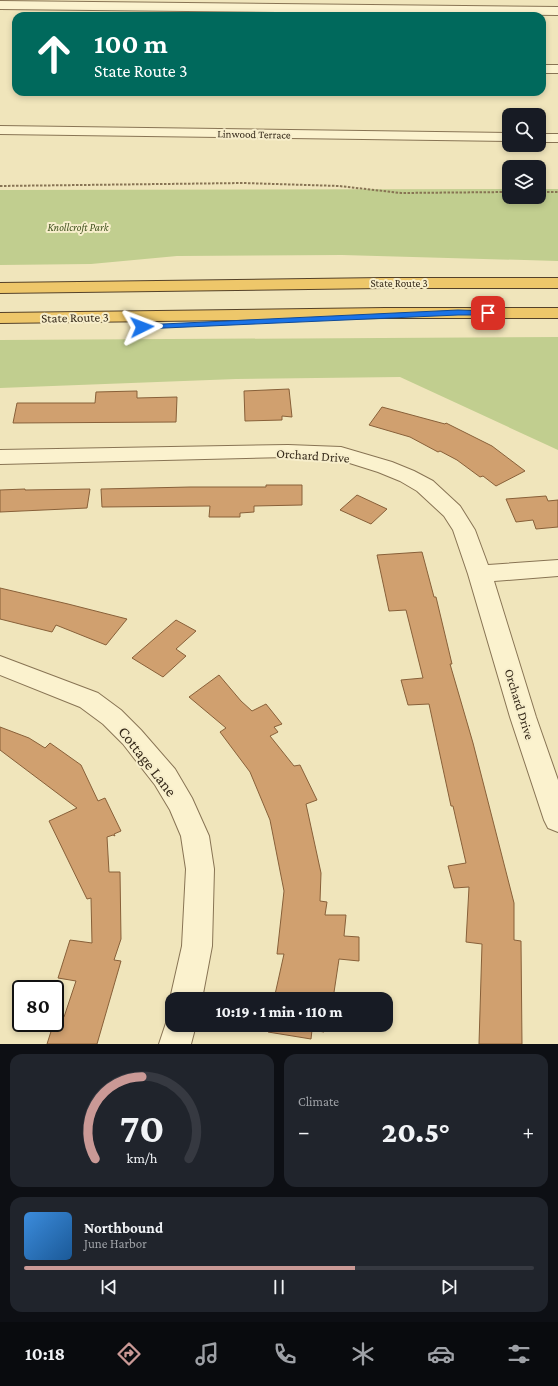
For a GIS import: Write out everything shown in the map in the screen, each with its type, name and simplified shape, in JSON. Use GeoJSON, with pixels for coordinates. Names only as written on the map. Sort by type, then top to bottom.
{"type":"FeatureCollection","features":[{"type":"Feature","properties":{"kind":"highway","name":"State Route 3"},"geometry":{"type":"LineString","coordinates":[[0,288],[382,283],[558,283]]}},
{"type":"Feature","properties":{"kind":"highway"},"geometry":{"type":"LineString","coordinates":[[0,332],[64,331],[458,313]]}},
{"type":"Feature","properties":{"kind":"highway","name":"State Route 3"},"geometry":{"type":"LineString","coordinates":[[0,318],[558,313]]}},
{"type":"Feature","properties":{"kind":"street"},"geometry":{"type":"LineString","coordinates":[[0,5],[39,10],[558,11]]}},
{"type":"Feature","properties":{"kind":"street"},"geometry":{"type":"LineString","coordinates":[[546,69],[558,69]]}},
{"type":"Feature","properties":{"kind":"street","name":"Linwood Terrace"},"geometry":{"type":"LineString","coordinates":[[0,130],[502,137]]}},
{"type":"Feature","properties":{"kind":"street"},"geometry":{"type":"LineString","coordinates":[[546,138],[558,138]]}},
{"type":"Feature","properties":{"kind":"street","name":"Orchard Drive"},"geometry":{"type":"LineString","coordinates":[[0,457],[288,451],[341,454],[385,467],[425,486],[452,511],[464,530],[480,574],[523,717],[558,820]]}},
{"type":"Feature","properties":{"kind":"street"},"geometry":{"type":"LineString","coordinates":[[480,574],[558,568]]}},
{"type":"Feature","properties":{"kind":"street","name":"Cottage Lane"},"geometry":{"type":"LineString","coordinates":[[0,665],[89,700],[112,717],[132,737],[165,778],[182,806],[195,836],[200,869],[196,946],[187,992]]}},
{"type":"Feature","properties":{"kind":"street"},"geometry":{"type":"LineString","coordinates":[[175,1044],[178,1032]]}},
{"type":"Feature","properties":{"kind":"path"},"geometry":{"type":"LineString","coordinates":[[0,186],[244,183],[339,186],[401,193],[502,192]]}},
{"type":"Feature","properties":{"kind":"path"},"geometry":{"type":"LineString","coordinates":[[546,192],[558,192]]}},
{"type":"Feature","properties":{"kind":"green space","name":"Knollcroft Park"},"geometry":{"type":"Polygon","coordinates":[[[502,189],[502,204],[546,204],[546,189],[558,189],[558,261],[342,255],[177,256],[91,264],[0,265],[0,190],[502,189]]]}},
{"type":"Feature","properties":{"kind":"green space"},"geometry":{"type":"Polygon","coordinates":[[[558,337],[558,450],[400,377],[236,379],[0,388],[0,340],[558,337]]]}},
{"type":"Feature","properties":{"kind":"building"},"geometry":{"type":"Polygon","coordinates":[[[289,389],[292,417],[282,416],[282,420],[245,421],[244,391],[289,389]]]}},
{"type":"Feature","properties":{"kind":"building"},"geometry":{"type":"Polygon","coordinates":[[[137,391],[137,398],[177,397],[176,422],[13,423],[17,403],[95,403],[96,392],[137,391]]]}},
{"type":"Feature","properties":{"kind":"building"},"geometry":{"type":"Polygon","coordinates":[[[382,407],[445,424],[446,423],[492,446],[525,471],[496,486],[483,476],[480,477],[457,460],[440,451],[438,452],[410,437],[369,425],[382,407]]]}},
{"type":"Feature","properties":{"kind":"building"},"geometry":{"type":"Polygon","coordinates":[[[266,485],[302,485],[302,505],[254,506],[254,512],[240,513],[240,517],[209,517],[210,506],[102,507],[101,489],[266,487],[266,485]]]}},
{"type":"Feature","properties":{"kind":"building"},"geometry":{"type":"Polygon","coordinates":[[[90,489],[87,508],[0,512],[0,490],[90,489]]]}},
{"type":"Feature","properties":{"kind":"building"},"geometry":{"type":"Polygon","coordinates":[[[357,495],[387,509],[371,524],[340,510],[357,495]]]}},
{"type":"Feature","properties":{"kind":"building"},"geometry":{"type":"Polygon","coordinates":[[[546,496],[548,501],[558,500],[558,527],[536,529],[533,520],[516,522],[506,499],[546,496]]]}},
{"type":"Feature","properties":{"kind":"building"},"geometry":{"type":"Polygon","coordinates":[[[422,552],[434,597],[436,597],[452,664],[450,664],[473,743],[514,903],[514,940],[521,941],[522,1044],[479,1044],[482,944],[466,942],[469,887],[454,888],[448,866],[466,863],[453,806],[451,806],[429,704],[408,705],[401,680],[423,678],[406,610],[389,611],[377,555],[422,552]]]}},
{"type":"Feature","properties":{"kind":"building"},"geometry":{"type":"Polygon","coordinates":[[[0,588],[127,619],[106,645],[56,625],[52,632],[0,619],[0,588]]]}},
{"type":"Feature","properties":{"kind":"building"},"geometry":{"type":"Polygon","coordinates":[[[176,620],[196,631],[176,649],[186,656],[163,677],[132,658],[176,620]]]}},
{"type":"Feature","properties":{"kind":"building"},"geometry":{"type":"Polygon","coordinates":[[[219,675],[241,701],[252,711],[266,704],[282,724],[274,727],[278,732],[270,736],[294,766],[300,765],[317,800],[306,804],[321,873],[320,901],[327,902],[325,915],[346,915],[344,936],[359,937],[359,961],[339,959],[334,992],[276,992],[284,954],[277,954],[284,891],[270,820],[250,772],[220,732],[226,728],[189,697],[219,675]]]}},
{"type":"Feature","properties":{"kind":"building"},"geometry":{"type":"Polygon","coordinates":[[[0,727],[29,738],[45,748],[50,743],[81,765],[98,801],[105,798],[121,831],[114,834],[115,836],[113,835],[107,837],[109,872],[120,872],[121,939],[114,960],[121,961],[97,1044],[47,1044],[51,1032],[64,1032],[64,1017],[76,981],[58,978],[70,940],[92,943],[91,898],[87,899],[49,821],[77,808],[0,750],[0,727]]]}},
{"type":"Feature","properties":{"kind":"building"},"geometry":{"type":"Polygon","coordinates":[[[268,1032],[312,1032],[311,1039],[268,1032]]]}},
{"type":"Feature","properties":{"kind":"route"},"geometry":{"type":"LineString","coordinates":[[142,327],[458,313],[488,313]]}}]}
